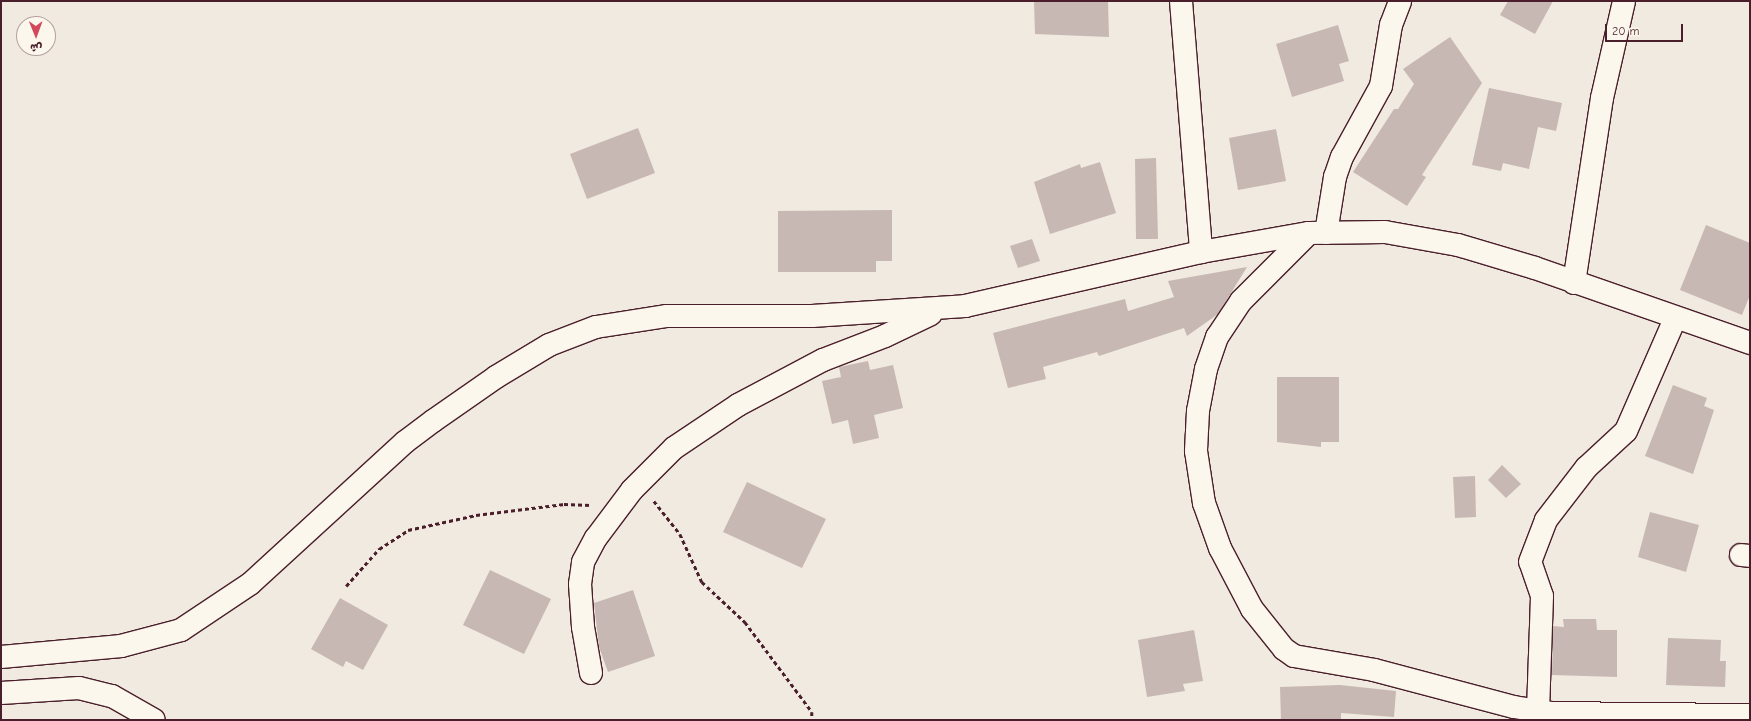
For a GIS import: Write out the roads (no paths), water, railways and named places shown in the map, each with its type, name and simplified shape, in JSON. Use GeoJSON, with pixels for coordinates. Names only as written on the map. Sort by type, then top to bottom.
{"type":"FeatureCollection","features":[{"type":"Feature","properties":{"kind":"street"},"geometry":{"type":"LineString","coordinates":[[1181,1],[1201,252]]}},
{"type":"Feature","properties":{"kind":"street"},"geometry":{"type":"LineString","coordinates":[[1400,1],[1391,25],[1381,86],[1342,157],[1318,233],[1241,301],[1217,337],[1206,369],[1198,411],[1196,451],[1204,503],[1220,548],[1252,609],[1280,644],[1294,656],[1374,670],[1538,710],[1585,715],[1750,714]]}},
{"type":"Feature","properties":{"kind":"street"},"geometry":{"type":"LineString","coordinates":[[1574,283],[1602,98],[1624,1]]}},
{"type":"Feature","properties":{"kind":"street"},"geometry":{"type":"LineString","coordinates":[[1,657],[121,646],[182,630],[250,584],[405,442],[496,377],[550,344],[596,327],[667,316],[812,316],[966,306],[1201,252],[1318,233],[1385,232],[1458,245],[1535,268],[1676,319],[1750,343]]}},
{"type":"Feature","properties":{"kind":"street"},"geometry":{"type":"LineString","coordinates":[[591,673],[581,606],[580,584],[583,562],[596,538],[640,482],[674,448],[738,405],[823,360],[885,336],[943,308]]}},
{"type":"Feature","properties":{"kind":"street"},"geometry":{"type":"LineString","coordinates":[[1538,710],[1542,596],[1530,562],[1546,520],[1586,468],[1626,431],[1676,319]]}},
{"type":"Feature","properties":{"kind":"street"},"geometry":{"type":"LineString","coordinates":[[1,693],[79,688],[112,696],[154,720]]}}]}
